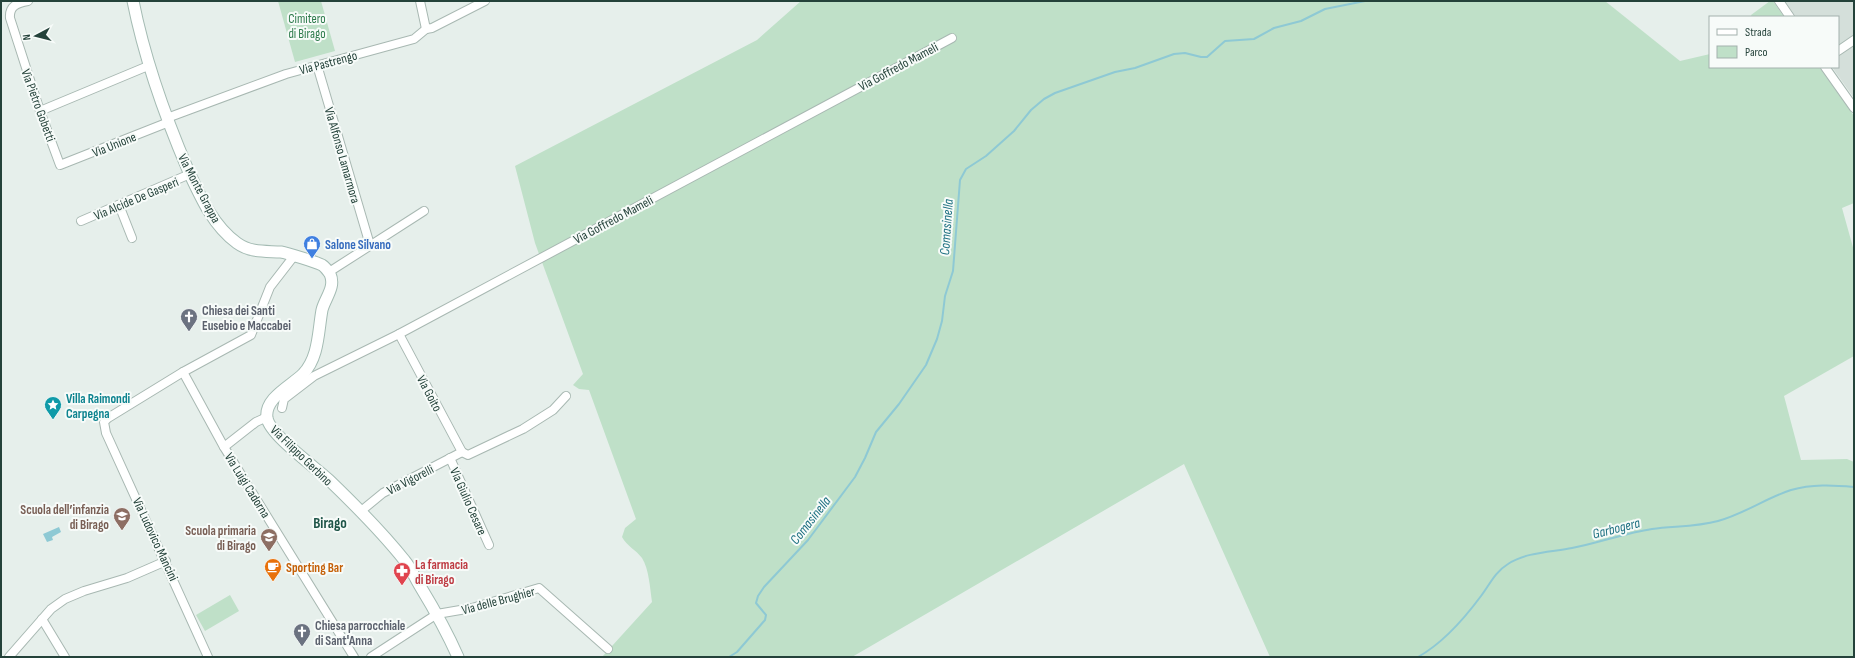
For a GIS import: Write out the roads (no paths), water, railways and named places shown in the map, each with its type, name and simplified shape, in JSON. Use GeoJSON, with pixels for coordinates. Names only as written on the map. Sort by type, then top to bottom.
{"type":"FeatureCollection","features":[{"type":"Feature","properties":{"kind":"street","name":"Via Monte Grappa"},"geometry":{"type":"LineString","coordinates":[[133,1],[148,66],[190,174],[214,220],[235,242],[250,250],[284,252],[294,256]]}},
{"type":"Feature","properties":{"kind":"street"},"geometry":{"type":"LineString","coordinates":[[420,1],[426,29]]}},
{"type":"Feature","properties":{"kind":"street","name":"Via Pastrengo"},"geometry":{"type":"LineString","coordinates":[[168,120],[286,74],[414,39],[426,29],[432,28],[485,1]]}},
{"type":"Feature","properties":{"kind":"street"},"geometry":{"type":"LineString","coordinates":[[1779,1],[1789,16]]}},
{"type":"Feature","properties":{"kind":"street","name":"Via Pietro Gobetti"},"geometry":{"type":"LineString","coordinates":[[24,2],[13,6],[10,12],[10,18],[40,111],[60,165]]}},
{"type":"Feature","properties":{"kind":"street","name":"Via Goffredo Mameli"},"geometry":{"type":"LineString","coordinates":[[282,408],[284,398],[314,376],[399,334],[952,38]]}},
{"type":"Feature","properties":{"kind":"street"},"geometry":{"type":"LineString","coordinates":[[1839,50],[1854,40]]}},
{"type":"Feature","properties":{"kind":"street","name":"Via Alfonso Lamarmora"},"geometry":{"type":"LineString","coordinates":[[317,65],[370,245]]}},
{"type":"Feature","properties":{"kind":"street"},"geometry":{"type":"LineString","coordinates":[[40,111],[148,66]]}},
{"type":"Feature","properties":{"kind":"street"},"geometry":{"type":"LineString","coordinates":[[1826,68],[1854,108]]}},
{"type":"Feature","properties":{"kind":"street","name":"Via Unione"},"geometry":{"type":"LineString","coordinates":[[60,165],[168,120]]}},
{"type":"Feature","properties":{"kind":"street","name":"Via Alcide De Gasperi"},"geometry":{"type":"LineString","coordinates":[[81,221],[190,174]]}},
{"type":"Feature","properties":{"kind":"street"},"geometry":{"type":"LineString","coordinates":[[118,205],[132,238]]}},
{"type":"Feature","properties":{"kind":"street"},"geometry":{"type":"LineString","coordinates":[[183,372],[251,335],[270,287],[294,256],[321,265],[329,272],[424,211]]}},
{"type":"Feature","properties":{"kind":"street","name":"Via Filippo Gerbino"},"geometry":{"type":"LineString","coordinates":[[329,272],[332,280],[331,288],[322,311],[317,345],[313,357],[303,374],[270,404],[267,417],[269,425],[361,511],[406,562],[437,614],[458,657]]}},
{"type":"Feature","properties":{"kind":"street","name":"Via Goito"},"geometry":{"type":"LineString","coordinates":[[399,334],[462,452]]}},
{"type":"Feature","properties":{"kind":"street","name":"Via Ludovico Mancini"},"geometry":{"type":"LineString","coordinates":[[183,372],[104,422],[106,433],[166,561],[208,657]]}},
{"type":"Feature","properties":{"kind":"street","name":"Via Luigi Cadorna"},"geometry":{"type":"LineString","coordinates":[[183,372],[224,447],[354,657]]}},
{"type":"Feature","properties":{"kind":"street","name":"Via Vigorelli"},"geometry":{"type":"LineString","coordinates":[[361,511],[383,493],[450,458],[462,452],[468,455],[523,429],[553,410],[566,396]]}},
{"type":"Feature","properties":{"kind":"street"},"geometry":{"type":"LineString","coordinates":[[224,447],[256,422],[267,417]]}},
{"type":"Feature","properties":{"kind":"street","name":"Via Giulio Cesare"},"geometry":{"type":"LineString","coordinates":[[450,458],[488,545]]}},
{"type":"Feature","properties":{"kind":"street"},"geometry":{"type":"LineString","coordinates":[[9,657],[51,609],[65,599],[84,591],[127,578],[166,561]]}},
{"type":"Feature","properties":{"kind":"street","name":"Via delle Brughier"},"geometry":{"type":"LineString","coordinates":[[437,614],[472,608],[539,588],[608,649]]}},
{"type":"Feature","properties":{"kind":"street"},"geometry":{"type":"LineString","coordinates":[[371,657],[437,614]]}},
{"type":"Feature","properties":{"kind":"street"},"geometry":{"type":"LineString","coordinates":[[42,619],[65,657]]}},
{"type":"Feature","properties":{"kind":"water"},"geometry":{"type":"Polygon","coordinates":[[[59,527],[61,532],[52,537],[53,540],[47,542],[43,534],[59,527]]]}},
{"type":"Feature","properties":{"kind":"waterway","name":"Comasinella"},"geometry":{"type":"LineString","coordinates":[[729,657],[737,652],[765,620],[766,615],[756,603],[758,596],[764,587],[808,540],[855,477],[876,432],[899,404],[926,365],[937,339],[942,321],[945,296],[953,271],[960,180],[966,169],[986,156],[1014,131],[1031,110],[1044,99],[1055,93],[1115,72],[1135,68],[1174,54],[1185,53],[1207,57],[1225,41],[1254,39],[1274,28],[1301,21],[1325,9],[1365,1]]}},
{"type":"Feature","properties":{"kind":"waterway","name":"Garbogera"},"geometry":{"type":"LineString","coordinates":[[1418,657],[1444,638],[1460,622],[1503,567],[1515,560],[1539,553],[1582,546],[1642,531],[1718,521],[1728,518],[1782,493],[1799,488],[1822,486],[1854,487]]}},
{"type":"Feature","properties":{"kind":"waterway","name":"Comasinella"},"geometry":{"type":"LineString","coordinates":[[710,657],[716,657]]}},
{"type":"Feature","properties":{"kind":"place","name":"Salone Silvano"},"geometry":{"type":"Point","coordinates":[312,259]}},
{"type":"Feature","properties":{"kind":"place","name":"Chiesa dei Santi Eusebio e Maccabei"},"geometry":{"type":"Point","coordinates":[189,332]}},
{"type":"Feature","properties":{"kind":"place","name":"Villa Raimondi Carpegna"},"geometry":{"type":"Point","coordinates":[53,420]}},
{"type":"Feature","properties":{"kind":"place","name":"Scuola dell’infanzia di Birago"},"geometry":{"type":"Point","coordinates":[122,531]}},
{"type":"Feature","properties":{"kind":"place","name":"Scuola primaria di Birago"},"geometry":{"type":"Point","coordinates":[269,552]}},
{"type":"Feature","properties":{"kind":"place","name":"Sporting Bar"},"geometry":{"type":"Point","coordinates":[273,582]}},
{"type":"Feature","properties":{"kind":"place","name":"La farmacia di Birago"},"geometry":{"type":"Point","coordinates":[402,586]}},
{"type":"Feature","properties":{"kind":"place","name":"Chiesa parrocchiale di Sant'Anna"},"geometry":{"type":"Point","coordinates":[302,647]}},
{"type":"Feature","properties":{"kind":"district","name":"Birago"},"geometry":{"type":"Point","coordinates":[330,523]}},
{"type":"Feature","properties":{"kind":"park label","name":"Cimitero di Birago"},"geometry":{"type":"Point","coordinates":[307,26]}}]}
